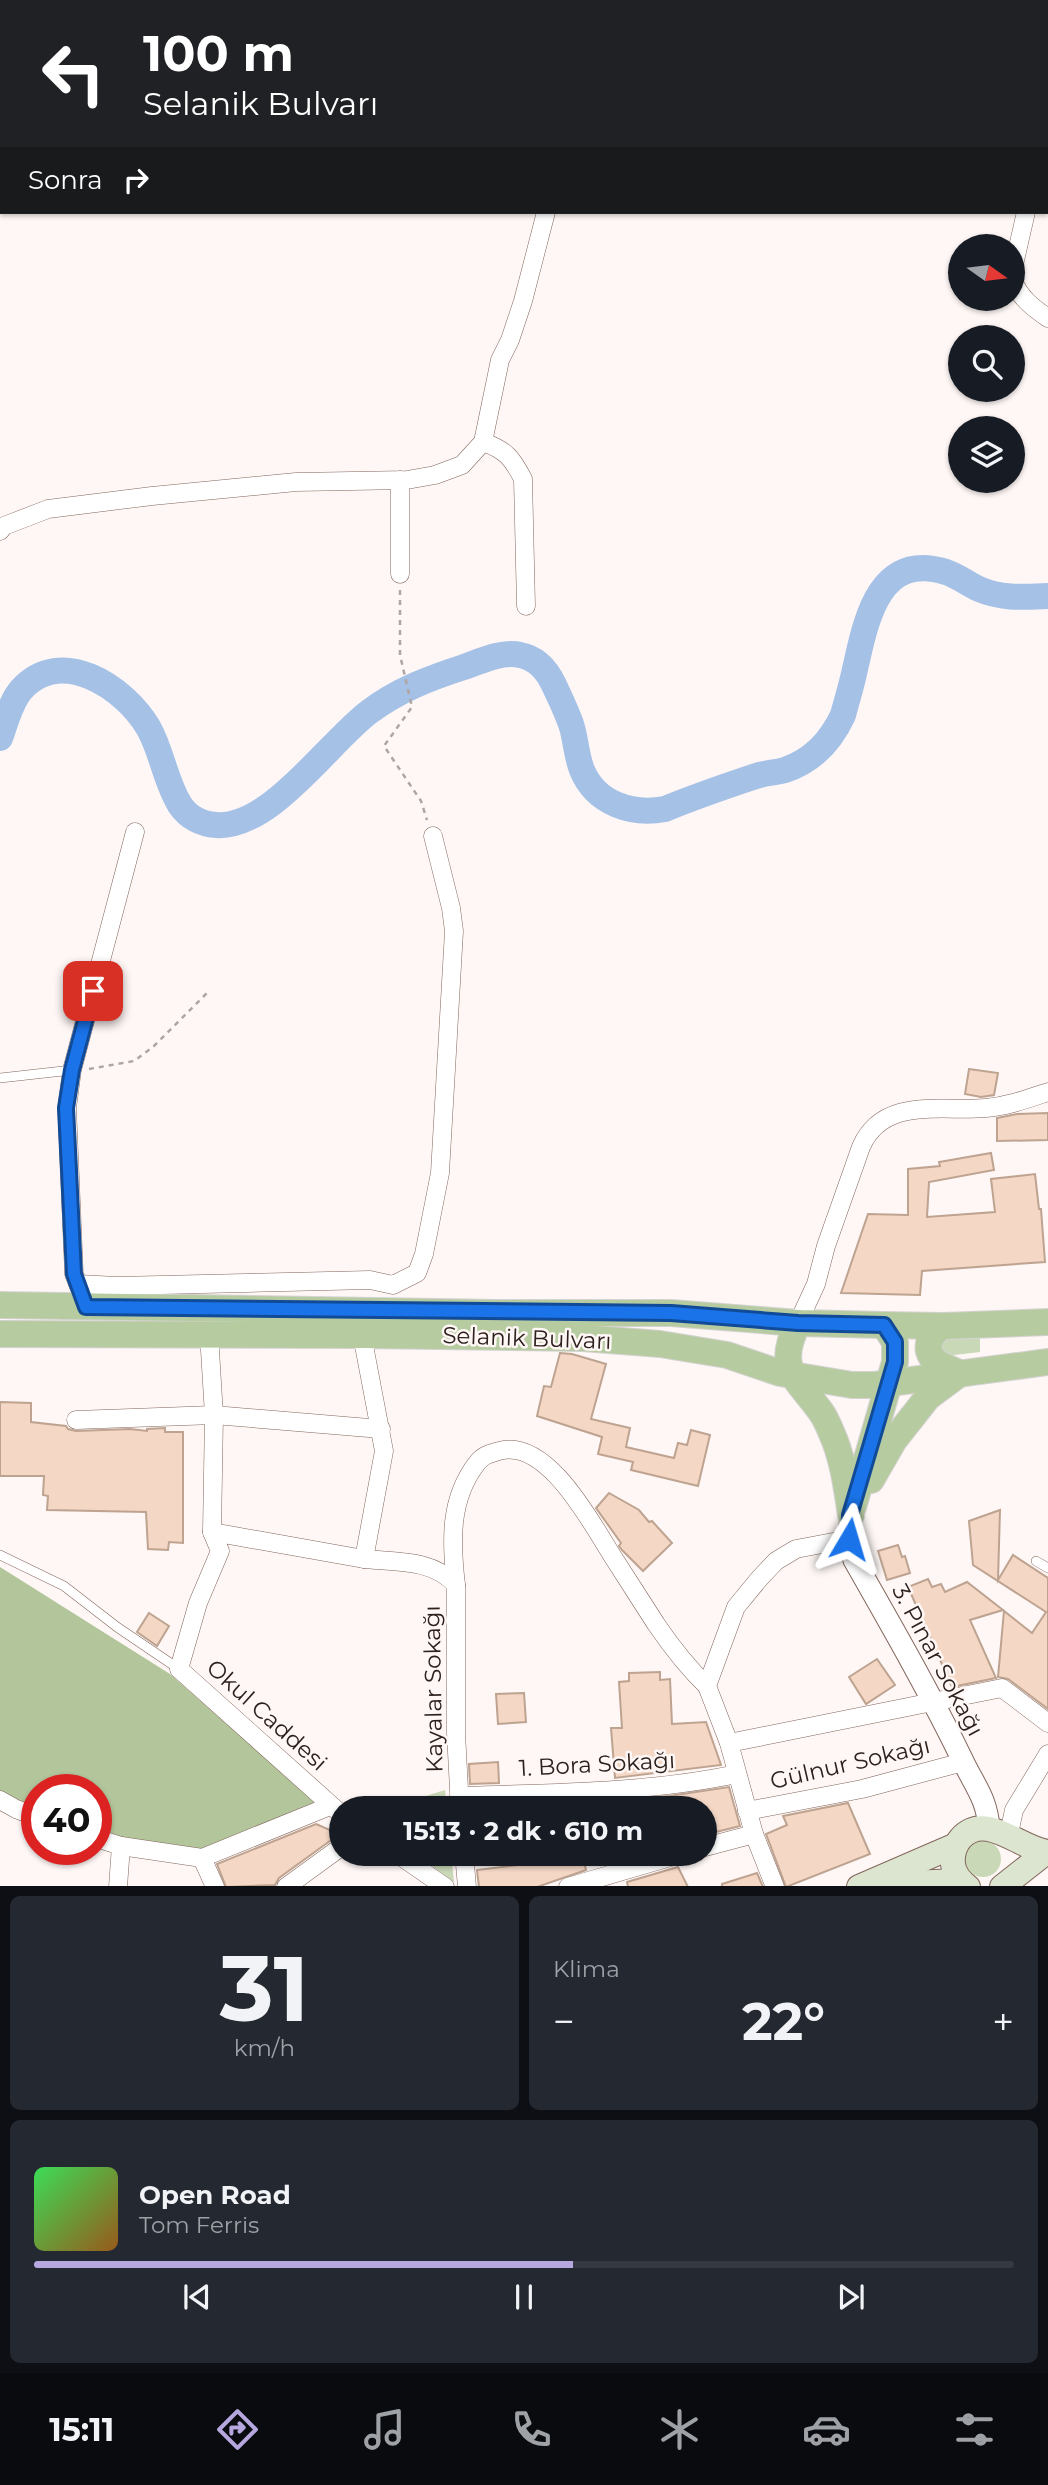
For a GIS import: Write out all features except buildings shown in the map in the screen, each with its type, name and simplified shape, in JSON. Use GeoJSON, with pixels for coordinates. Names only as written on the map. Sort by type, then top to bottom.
{"type":"FeatureCollection","features":[{"type":"Feature","properties":{"kind":"main road","name":"Selanik Bulvarı"},"geometry":{"type":"LineString","coordinates":[[0,1305],[48,1306],[82,1295],[671,1313],[798,1323],[943,1326],[1048,1322]]}},
{"type":"Feature","properties":{"kind":"main road"},"geometry":{"type":"LineString","coordinates":[[48,1306],[49,1334]]}},
{"type":"Feature","properties":{"kind":"main road"},"geometry":{"type":"LineString","coordinates":[[798,1323],[789,1340],[791,1375],[823,1414],[836,1443],[845,1476],[850,1527]]}},
{"type":"Feature","properties":{"kind":"main road"},"geometry":{"type":"LineString","coordinates":[[850,1527],[895,1362],[895,1342],[884,1325]]}},
{"type":"Feature","properties":{"kind":"main road"},"geometry":{"type":"LineString","coordinates":[[850,1527],[894,1440],[928,1397],[959,1373],[936,1362],[929,1353],[929,1340],[934,1330],[943,1326]]}},
{"type":"Feature","properties":{"kind":"main road","name":"Selanik Bulvarı"},"geometry":{"type":"LineString","coordinates":[[0,1334],[583,1338],[660,1344],[727,1355],[791,1375],[852,1385],[1048,1362]]}},
{"type":"Feature","properties":{"kind":"main road"},"geometry":{"type":"LineString","coordinates":[[861,1886],[956,1845],[970,1831],[999,1833],[1047,1853],[1006,1885]]}},
{"type":"Feature","properties":{"kind":"main road"},"geometry":{"type":"LineString","coordinates":[[999,1833],[1016,1858],[1006,1885]]}},
{"type":"Feature","properties":{"kind":"main road"},"geometry":{"type":"LineString","coordinates":[[861,1886],[964,1885],[953,1864],[956,1845]]}},
{"type":"Feature","properties":{"kind":"street"},"geometry":{"type":"LineString","coordinates":[[0,531],[5,526],[48,509],[296,482],[400,480],[435,475],[462,465],[483,442],[499,360],[510,340],[523,301],[545,214]]}},
{"type":"Feature","properties":{"kind":"street"},"geometry":{"type":"LineString","coordinates":[[1021,234],[1026,214]]}},
{"type":"Feature","properties":{"kind":"street"},"geometry":{"type":"LineString","coordinates":[[1026,301],[1033,309],[1048,318]]}},
{"type":"Feature","properties":{"kind":"street"},"geometry":{"type":"LineString","coordinates":[[483,442],[500,448],[514,462],[523,479],[526,606]]}},
{"type":"Feature","properties":{"kind":"street"},"geometry":{"type":"LineString","coordinates":[[400,480],[400,574]]}},
{"type":"Feature","properties":{"kind":"street"},"geometry":{"type":"LineString","coordinates":[[135,832],[72,1070],[66,1108],[74,1274],[82,1295],[117,1286],[370,1280],[393,1285],[417,1273],[424,1254],[440,1173],[454,931],[452,908],[433,836]]}},
{"type":"Feature","properties":{"kind":"street"},"geometry":{"type":"LineString","coordinates":[[798,1323],[816,1284],[826,1245],[861,1147],[867,1133],[876,1123],[912,1110],[1006,1106],[1048,1091]]}},
{"type":"Feature","properties":{"kind":"street","name":"Okul Caddesi"},"geometry":{"type":"LineString","coordinates":[[209,1335],[214,1415],[212,1532],[220,1551],[198,1602],[179,1669],[329,1804]]}},
{"type":"Feature","properties":{"kind":"street"},"geometry":{"type":"LineString","coordinates":[[212,1532],[364,1559],[384,1451],[362,1335]]}},
{"type":"Feature","properties":{"kind":"street"},"geometry":{"type":"LineString","coordinates":[[76,1420],[214,1415],[381,1429]]}},
{"type":"Feature","properties":{"kind":"street"},"geometry":{"type":"LineString","coordinates":[[456,1585],[452,1549],[453,1514],[466,1477],[483,1455],[508,1448],[536,1457],[559,1478],[585,1510],[658,1626],[687,1667],[707,1686],[729,1743],[754,1833],[775,1886]]}},
{"type":"Feature","properties":{"kind":"street"},"geometry":{"type":"LineString","coordinates":[[707,1686],[736,1607],[759,1579],[776,1561],[796,1549],[850,1527]]}},
{"type":"Feature","properties":{"kind":"street","name":"3. Pınar Sokağı"},"geometry":{"type":"LineString","coordinates":[[850,1527],[854,1560],[934,1702],[999,1833]]}},
{"type":"Feature","properties":{"kind":"street","name":"Kayalar Sokağı"},"geometry":{"type":"LineString","coordinates":[[364,1559],[429,1566],[446,1574],[456,1585],[456,1733],[460,1796]]}},
{"type":"Feature","properties":{"kind":"street"},"geometry":{"type":"LineString","coordinates":[[729,1743],[1002,1688],[1048,1723]]}},
{"type":"Feature","properties":{"kind":"street","name":"Gülnur Sokağı"},"geometry":{"type":"LineString","coordinates":[[747,1811],[862,1789],[963,1762]]}},
{"type":"Feature","properties":{"kind":"street"},"geometry":{"type":"LineString","coordinates":[[999,1833],[1046,1763]]}},
{"type":"Feature","properties":{"kind":"street","name":"1. Bora Sokağı"},"geometry":{"type":"LineString","coordinates":[[544,1796],[692,1783],[737,1774]]}},
{"type":"Feature","properties":{"kind":"street"},"geometry":{"type":"LineString","coordinates":[[0,1800],[21,1811]]}},
{"type":"Feature","properties":{"kind":"street"},"geometry":{"type":"LineString","coordinates":[[112,1843],[202,1858],[329,1813]]}},
{"type":"Feature","properties":{"kind":"street"},"geometry":{"type":"LineString","coordinates":[[717,1844],[754,1833]]}},
{"type":"Feature","properties":{"kind":"street"},"geometry":{"type":"LineString","coordinates":[[118,1886],[121,1846]]}},
{"type":"Feature","properties":{"kind":"street"},"geometry":{"type":"LineString","coordinates":[[286,1886],[329,1856]]}},
{"type":"Feature","properties":{"kind":"street"},"geometry":{"type":"LineString","coordinates":[[202,1858],[215,1886]]}},
{"type":"Feature","properties":{"kind":"street"},"geometry":{"type":"LineString","coordinates":[[415,1866],[445,1886]]}},
{"type":"Feature","properties":{"kind":"street"},"geometry":{"type":"LineString","coordinates":[[465,1866],[467,1886]]}},
{"type":"Feature","properties":{"kind":"street"},"geometry":{"type":"LineString","coordinates":[[568,1886],[638,1866]]}},
{"type":"Feature","properties":{"kind":"lane"},"geometry":{"type":"LineString","coordinates":[[0,1077],[72,1070]]}},
{"type":"Feature","properties":{"kind":"lane"},"geometry":{"type":"LineString","coordinates":[[0,1555],[64,1586],[117,1627],[179,1669]]}},
{"type":"Feature","properties":{"kind":"lane"},"geometry":{"type":"LineString","coordinates":[[1036,1561],[1048,1568]]}},
{"type":"Feature","properties":{"kind":"path"},"geometry":{"type":"LineString","coordinates":[[400,574],[400,655],[412,707],[384,746],[421,801],[433,836]]}},
{"type":"Feature","properties":{"kind":"path"},"geometry":{"type":"LineString","coordinates":[[72,1070],[134,1061],[154,1046],[210,989]]}},
{"type":"Feature","properties":{"kind":"green space"},"geometry":{"type":"Polygon","coordinates":[[[980,1334],[980,1352],[946,1356],[937,1354],[937,1339],[980,1334]]]}},
{"type":"Feature","properties":{"kind":"green space"},"geometry":{"type":"Polygon","coordinates":[[[0,1567],[170,1674],[323,1809],[202,1858],[112,1841],[112,1774],[21,1774],[21,1809],[0,1798],[0,1567]]]}},
{"type":"Feature","properties":{"kind":"green space"},"geometry":{"type":"Polygon","coordinates":[[[445,1790],[446,1796],[426,1796],[445,1790]]]}},
{"type":"Feature","properties":{"kind":"green space"},"geometry":{"type":"Polygon","coordinates":[[[983,1841],[996,1846],[1001,1859],[996,1872],[983,1877],[970,1872],[965,1859],[970,1846],[983,1841]]]}},
{"type":"Feature","properties":{"kind":"green space"},"geometry":{"type":"Polygon","coordinates":[[[432,1866],[452,1866],[454,1882],[432,1866]]]}},
{"type":"Feature","properties":{"kind":"waterway"},"geometry":{"type":"LineString","coordinates":[[0,738],[17,695],[37,677],[54,671],[72,671],[90,677],[124,698],[148,727],[175,796],[187,813],[210,824],[236,823],[277,799],[353,726],[391,697],[415,685],[492,657],[513,654],[531,659],[548,674],[571,724],[582,770],[596,791],[606,799],[628,808],[665,809],[757,776],[785,770],[820,749],[843,715],[864,631],[879,595],[890,581],[905,572],[923,568],[946,572],[979,589],[996,594],[1013,597],[1048,596]]}},
{"type":"Feature","properties":{"kind":"route"},"geometry":{"type":"LineString","coordinates":[[93,991],[72,1070],[66,1108],[74,1274],[86,1307],[671,1313],[798,1323],[884,1325],[895,1342],[895,1362],[850,1515],[849,1539]]}}]}
